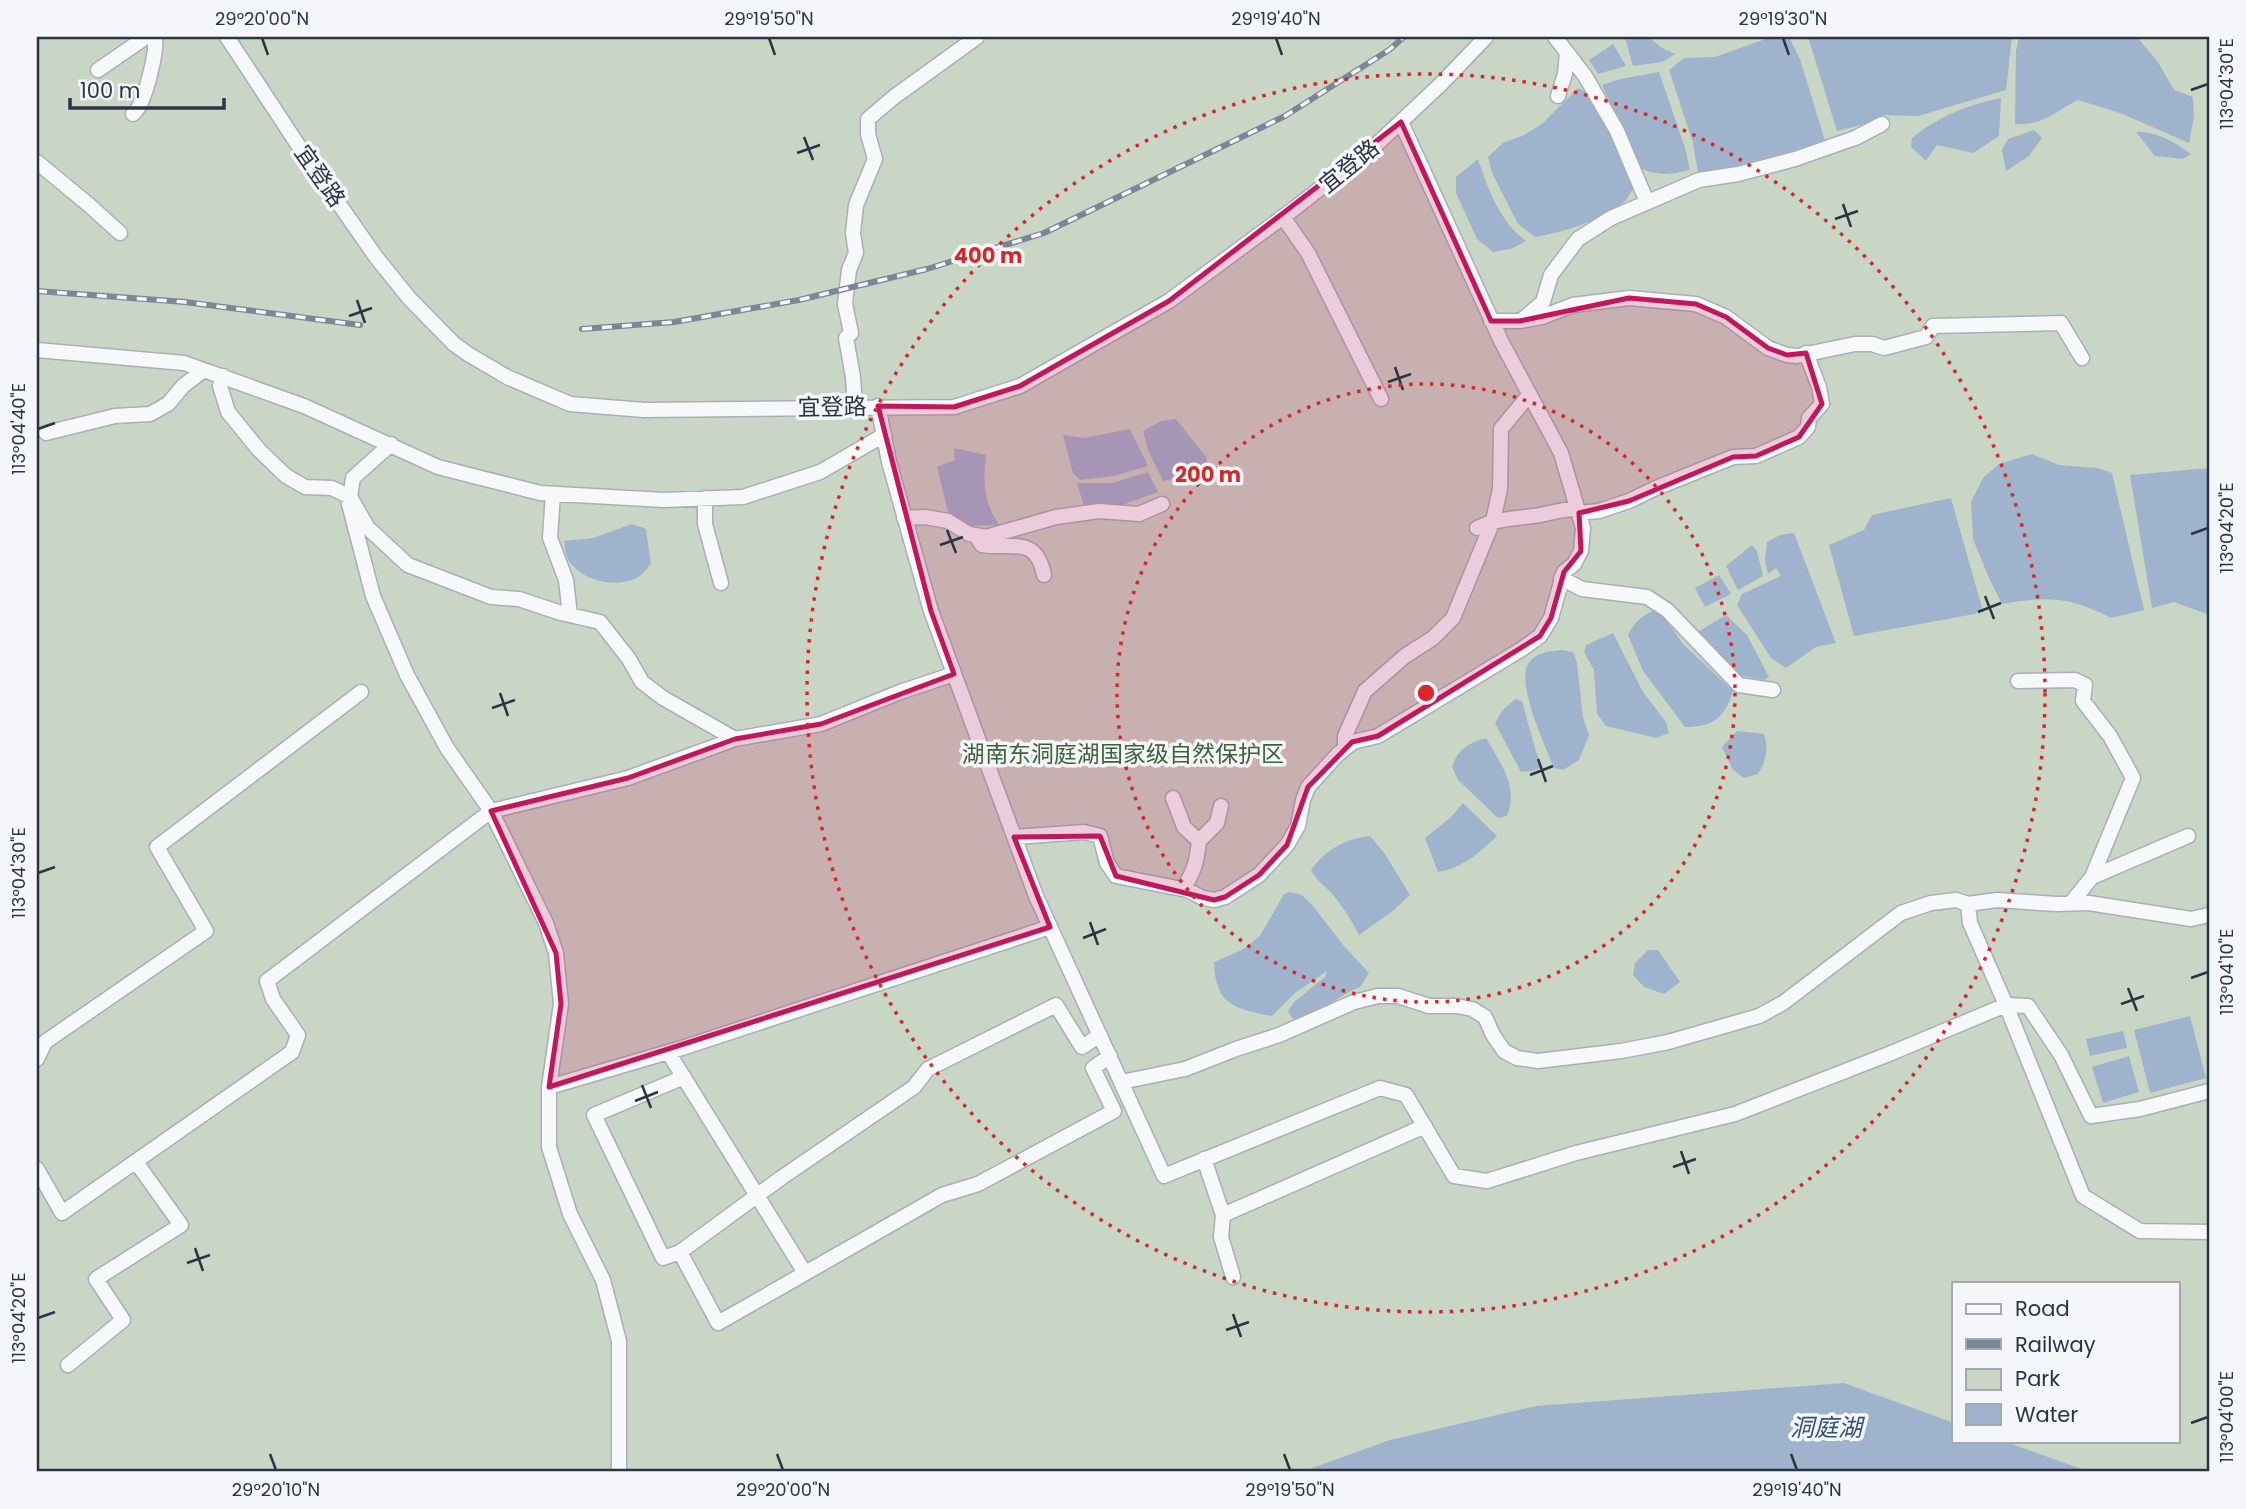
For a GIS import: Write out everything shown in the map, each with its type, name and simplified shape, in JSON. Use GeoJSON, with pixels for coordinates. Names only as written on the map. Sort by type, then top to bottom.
{"type":"FeatureCollection","features":[{"type":"Feature","properties":{"kind":"street"},"geometry":{"type":"LineString","coordinates":[[98,70],[146,37]]}},
{"type":"Feature","properties":{"kind":"street"},"geometry":{"type":"LineString","coordinates":[[134,114],[140,109],[155,37]]}},
{"type":"Feature","properties":{"kind":"street","name":"宜登路"},"geometry":{"type":"LineString","coordinates":[[227,37],[376,257],[433,324],[467,355],[570,404],[644,410],[954,407],[1020,386],[1169,301],[1283,217],[1376,145],[1486,37]]}},
{"type":"Feature","properties":{"kind":"street"},"geometry":{"type":"LineString","coordinates":[[855,406],[846,338],[851,333],[845,304],[849,270],[856,253],[853,233],[856,205],[875,159],[868,134],[868,119],[977,37]]}},
{"type":"Feature","properties":{"kind":"street"},"geometry":{"type":"LineString","coordinates":[[1555,37],[1585,76],[1617,131],[1647,202]]}},
{"type":"Feature","properties":{"kind":"street"},"geometry":{"type":"LineString","coordinates":[[1558,96],[1565,74],[1567,53]]}},
{"type":"Feature","properties":{"kind":"street"},"geometry":{"type":"LineString","coordinates":[[1014,837],[1084,832],[1100,836],[1107,863],[1116,876],[1182,889],[1214,900],[1225,897],[1259,875],[1287,845],[1298,826],[1308,787],[1345,748],[1353,742],[1378,736],[1540,636],[1551,618],[1564,572],[1574,564],[1581,551],[1583,528],[1561,453],[1491,321],[1401,122]]}},
{"type":"Feature","properties":{"kind":"street"},"geometry":{"type":"LineString","coordinates":[[1520,321],[1543,302],[1551,275],[1578,239],[1611,218],[1699,180],[1738,174],[1795,159],[1855,138],[1882,124]]}},
{"type":"Feature","properties":{"kind":"street"},"geometry":{"type":"LineString","coordinates":[[37,162],[120,233]]}},
{"type":"Feature","properties":{"kind":"street"},"geometry":{"type":"LineString","coordinates":[[1283,217],[1308,253],[1381,399]]}},
{"type":"Feature","properties":{"kind":"street"},"geometry":{"type":"LineString","coordinates":[[1491,321],[1520,321],[1542,317],[1573,305],[1629,298],[1696,304],[1726,317],[1768,348],[1787,355],[1855,344],[1872,344],[1884,348],[1926,337],[1933,326],[2061,323],[2082,358]]}},
{"type":"Feature","properties":{"kind":"street"},"geometry":{"type":"LineString","coordinates":[[37,349],[184,363],[304,406],[438,467],[540,493],[664,500],[743,497],[820,472],[884,435]]}},
{"type":"Feature","properties":{"kind":"street"},"geometry":{"type":"LineString","coordinates":[[1477,528],[1493,520],[1536,516],[1557,509],[1599,511],[1733,457],[1756,456],[1799,437],[1808,427],[1809,418],[1822,404],[1819,387],[1806,354]]}},
{"type":"Feature","properties":{"kind":"street"},"geometry":{"type":"LineString","coordinates":[[46,433],[115,416],[150,414],[168,404],[183,386],[200,373]]}},
{"type":"Feature","properties":{"kind":"street"},"geometry":{"type":"LineString","coordinates":[[223,376],[220,386],[228,412],[259,450],[286,476],[305,488],[332,488],[350,497],[368,528],[408,565],[491,597],[519,599],[600,622],[629,659],[642,682],[663,698],[735,739]]}},
{"type":"Feature","properties":{"kind":"street"},"geometry":{"type":"LineString","coordinates":[[1345,748],[1345,736],[1365,691],[1405,656],[1433,638],[1452,618],[1493,520],[1500,489],[1501,429],[1529,395]]}},
{"type":"Feature","properties":{"kind":"street"},"geometry":{"type":"LineString","coordinates":[[878,406],[904,518],[930,611],[1014,837],[1050,927],[1164,1175],[1380,1088],[1406,1095],[1454,1176],[1487,1181],[1576,1153],[1735,1114],[2007,1005],[2028,1006],[2061,1055],[2091,1116],[2140,1109],[2209,1091]]}},
{"type":"Feature","properties":{"kind":"street"},"geometry":{"type":"LineString","coordinates":[[391,444],[353,478],[349,504],[373,596],[407,675],[447,748],[491,811],[546,923],[556,953],[561,1004],[549,1087],[549,1147],[570,1214],[603,1280],[620,1341],[619,1472]]}},
{"type":"Feature","properties":{"kind":"street"},"geometry":{"type":"LineString","coordinates":[[553,494],[550,538],[566,580],[570,615]]}},
{"type":"Feature","properties":{"kind":"street"},"geometry":{"type":"LineString","coordinates":[[705,498],[705,524],[721,583]]}},
{"type":"Feature","properties":{"kind":"street"},"geometry":{"type":"LineString","coordinates":[[904,518],[925,517],[948,521],[969,534],[986,537],[1056,517],[1099,511],[1139,514],[1162,504]]}},
{"type":"Feature","properties":{"kind":"street"},"geometry":{"type":"LineString","coordinates":[[976,535],[982,545],[995,547],[1017,544],[1031,552],[1041,563],[1044,575]]}},
{"type":"Feature","properties":{"kind":"street"},"geometry":{"type":"LineString","coordinates":[[1562,578],[1582,589],[1647,597],[1667,610],[1738,685],[1773,690]]}},
{"type":"Feature","properties":{"kind":"street"},"geometry":{"type":"LineString","coordinates":[[37,1169],[62,1213],[292,1052],[298,1035],[273,999],[267,981],[491,811],[628,778],[735,739],[821,724],[954,674]]}},
{"type":"Feature","properties":{"kind":"street"},"geometry":{"type":"LineString","coordinates":[[2018,681],[2075,680],[2085,685],[2082,701],[2110,736],[2133,778],[2091,877],[2071,903]]}},
{"type":"Feature","properties":{"kind":"street"},"geometry":{"type":"LineString","coordinates":[[37,1059],[45,1042],[205,931],[157,847],[361,692]]}},
{"type":"Feature","properties":{"kind":"street"},"geometry":{"type":"LineString","coordinates":[[1173,798],[1184,827],[1199,841]]}},
{"type":"Feature","properties":{"kind":"street"},"geometry":{"type":"LineString","coordinates":[[1182,889],[1191,877],[1197,860],[1199,841],[1217,823],[1221,806]]}},
{"type":"Feature","properties":{"kind":"street"},"geometry":{"type":"LineString","coordinates":[[2091,877],[2188,836]]}},
{"type":"Feature","properties":{"kind":"street"},"geometry":{"type":"LineString","coordinates":[[1121,1082],[1185,1069],[1279,1035],[1354,1002],[1378,996],[1398,996],[1429,1006],[1472,1009],[1485,1017],[1504,1051],[1517,1058],[1538,1061],[1621,1051],[1668,1042],[1759,1016],[1783,1003],[1901,913],[1956,900],[1968,904],[1997,900],[2089,903],[2191,919],[2209,915]]}},
{"type":"Feature","properties":{"kind":"street"},"geometry":{"type":"LineString","coordinates":[[1968,904],[1970,923],[2007,1005],[2083,1196],[2140,1231],[2209,1233]]}},
{"type":"Feature","properties":{"kind":"street"},"geometry":{"type":"LineString","coordinates":[[549,1087],[668,1052],[1050,927]]}},
{"type":"Feature","properties":{"kind":"street"},"geometry":{"type":"LineString","coordinates":[[680,1252],[718,1323],[942,1195],[978,1184],[1114,1111],[1082,1047],[1056,1005],[928,1069],[914,1087],[757,1195],[680,1252],[663,1258],[594,1115],[684,1077]]}},
{"type":"Feature","properties":{"kind":"street"},"geometry":{"type":"LineString","coordinates":[[1082,1047],[1100,1035]]}},
{"type":"Feature","properties":{"kind":"street"},"geometry":{"type":"LineString","coordinates":[[668,1052],[805,1273]]}},
{"type":"Feature","properties":{"kind":"street"},"geometry":{"type":"LineString","coordinates":[[1093,1068],[1110,1056]]}},
{"type":"Feature","properties":{"kind":"street"},"geometry":{"type":"LineString","coordinates":[[1223,1215],[1425,1126]]}},
{"type":"Feature","properties":{"kind":"street"},"geometry":{"type":"LineString","coordinates":[[1204,1159],[1223,1215],[1222,1237],[1233,1277]]}},
{"type":"Feature","properties":{"kind":"street"},"geometry":{"type":"LineString","coordinates":[[68,1365],[123,1320],[96,1279],[181,1225],[136,1162]]}},
{"type":"Feature","properties":{"kind":"highlighted area"},"geometry":{"type":"Polygon","coordinates":[[[1401,122],[1491,321],[1520,321],[1629,298],[1696,304],[1726,317],[1768,348],[1787,355],[1806,353],[1822,404],[1799,437],[1756,456],[1733,457],[1629,501],[1579,513],[1581,551],[1564,572],[1551,618],[1540,636],[1378,736],[1352,742],[1308,787],[1287,845],[1259,875],[1225,897],[1214,900],[1116,876],[1100,836],[1014,837],[1050,927],[549,1087],[561,1004],[556,953],[491,811],[628,778],[735,739],[821,724],[954,674],[931,611],[878,406],[954,407],[1020,386],[1169,301],[1401,122]]]}},
{"type":"Feature","properties":{"kind":"green space","name":"湖南东洞庭湖国家级自然保护区"},"geometry":{"type":"Polygon","coordinates":[[[37,37],[2209,37],[2209,1472],[37,1472],[37,37]]]}},
{"type":"Feature","properties":{"kind":"water"},"geometry":{"type":"Polygon","coordinates":[[[1648,37],[1675,54],[1662,62],[1633,66],[1625,38],[1648,37]]]}},
{"type":"Feature","properties":{"kind":"water"},"geometry":{"type":"Polygon","coordinates":[[[1771,37],[1789,37],[1800,59],[1826,144],[1805,153],[1757,162],[1720,175],[1698,173],[1693,143],[1669,70],[1684,58],[1715,57],[1771,37]]]}},
{"type":"Feature","properties":{"kind":"water"},"geometry":{"type":"Polygon","coordinates":[[[1808,37],[2012,37],[2006,90],[1918,116],[1883,115],[1865,124],[1837,131],[1808,37]]]}},
{"type":"Feature","properties":{"kind":"water"},"geometry":{"type":"Polygon","coordinates":[[[2019,37],[2137,37],[2158,62],[2174,90],[2193,97],[2194,117],[2189,143],[2120,113],[2078,100],[2041,120],[2015,124],[2016,51],[2019,37]]]}},
{"type":"Feature","properties":{"kind":"water"},"geometry":{"type":"Polygon","coordinates":[[[1613,44],[1626,66],[1598,74],[1589,60],[1613,44]]]}},
{"type":"Feature","properties":{"kind":"water"},"geometry":{"type":"Polygon","coordinates":[[[1659,72],[1690,170],[1665,174],[1640,168],[1602,85],[1659,72]]]}},
{"type":"Feature","properties":{"kind":"water"},"geometry":{"type":"Polygon","coordinates":[[[1578,88],[1592,95],[1635,184],[1625,201],[1604,215],[1569,229],[1535,237],[1518,224],[1492,173],[1488,157],[1503,143],[1542,124],[1578,88]]]}},
{"type":"Feature","properties":{"kind":"water"},"geometry":{"type":"Polygon","coordinates":[[[2001,98],[1999,136],[1973,153],[1937,145],[1926,161],[1911,147],[1912,138],[1943,118],[1965,108],[2001,98]]]}},
{"type":"Feature","properties":{"kind":"water"},"geometry":{"type":"Polygon","coordinates":[[[2034,130],[2042,138],[2029,156],[2006,171],[2002,150],[2008,139],[2034,130]]]}},
{"type":"Feature","properties":{"kind":"water"},"geometry":{"type":"Polygon","coordinates":[[[2136,132],[2165,138],[2191,154],[2183,159],[2155,156],[2136,132]]]}},
{"type":"Feature","properties":{"kind":"water"},"geometry":{"type":"Polygon","coordinates":[[[1478,159],[1502,215],[1526,241],[1511,249],[1493,252],[1477,239],[1456,193],[1456,177],[1478,159]]]}},
{"type":"Feature","properties":{"kind":"water"},"geometry":{"type":"Polygon","coordinates":[[[1176,419],[1206,457],[1209,471],[1163,481],[1148,450],[1143,431],[1161,421],[1176,419]]]}},
{"type":"Feature","properties":{"kind":"water"},"geometry":{"type":"Polygon","coordinates":[[[1130,429],[1148,466],[1114,476],[1080,480],[1073,473],[1063,435],[1083,438],[1130,429]]]}},
{"type":"Feature","properties":{"kind":"water"},"geometry":{"type":"Polygon","coordinates":[[[954,448],[986,455],[985,492],[999,525],[969,526],[948,512],[937,467],[955,460],[954,448]]]}},
{"type":"Feature","properties":{"kind":"water"},"geometry":{"type":"Polygon","coordinates":[[[2032,454],[2059,465],[2097,468],[2112,473],[2144,610],[2111,618],[2083,606],[2058,600],[2002,604],[1973,539],[1971,502],[1983,478],[1999,464],[2032,454]]]}},
{"type":"Feature","properties":{"kind":"water"},"geometry":{"type":"Polygon","coordinates":[[[2209,468],[2209,615],[2174,602],[2152,608],[2130,475],[2209,468]]]}},
{"type":"Feature","properties":{"kind":"water"},"geometry":{"type":"Polygon","coordinates":[[[1148,472],[1158,492],[1125,504],[1084,506],[1077,483],[1112,483],[1148,472]]]}},
{"type":"Feature","properties":{"kind":"water"},"geometry":{"type":"Polygon","coordinates":[[[1951,498],[1982,608],[1975,614],[1854,636],[1829,545],[1864,530],[1872,515],[1951,498]]]}},
{"type":"Feature","properties":{"kind":"water"},"geometry":{"type":"Polygon","coordinates":[[[632,524],[646,529],[651,564],[640,576],[621,582],[599,581],[580,572],[567,557],[564,541],[593,538],[632,524]]]}},
{"type":"Feature","properties":{"kind":"water"},"geometry":{"type":"Polygon","coordinates":[[[1794,533],[1836,643],[1816,647],[1786,668],[1771,658],[1737,605],[1742,594],[1781,576],[1776,568],[1768,574],[1765,561],[1767,542],[1780,535],[1794,533]]]}},
{"type":"Feature","properties":{"kind":"water"},"geometry":{"type":"Polygon","coordinates":[[[1752,545],[1757,551],[1763,576],[1738,590],[1726,566],[1752,545]]]}},
{"type":"Feature","properties":{"kind":"water"},"geometry":{"type":"Polygon","coordinates":[[[1719,575],[1731,594],[1705,607],[1695,588],[1719,575]]]}},
{"type":"Feature","properties":{"kind":"water"},"geometry":{"type":"Polygon","coordinates":[[[1658,609],[1684,645],[1733,691],[1722,714],[1710,723],[1685,727],[1643,671],[1628,635],[1640,619],[1658,609]]]}},
{"type":"Feature","properties":{"kind":"water"},"geometry":{"type":"Polygon","coordinates":[[[1726,615],[1747,635],[1769,677],[1764,680],[1738,675],[1696,633],[1726,615]]]}},
{"type":"Feature","properties":{"kind":"water"},"geometry":{"type":"Polygon","coordinates":[[[1613,633],[1643,692],[1666,722],[1669,733],[1656,738],[1606,726],[1597,714],[1594,670],[1584,652],[1586,645],[1613,633]]]}},
{"type":"Feature","properties":{"kind":"water"},"geometry":{"type":"Polygon","coordinates":[[[1562,650],[1573,652],[1577,663],[1583,718],[1589,735],[1579,760],[1563,770],[1554,768],[1539,731],[1529,700],[1525,673],[1528,664],[1535,657],[1562,650]]]}},
{"type":"Feature","properties":{"kind":"water"},"geometry":{"type":"Polygon","coordinates":[[[1515,699],[1522,701],[1536,752],[1543,767],[1532,771],[1521,772],[1495,723],[1502,711],[1515,699]]]}},
{"type":"Feature","properties":{"kind":"water"},"geometry":{"type":"Polygon","coordinates":[[[1737,731],[1764,734],[1766,755],[1758,774],[1744,778],[1733,770],[1722,747],[1737,731]]]}},
{"type":"Feature","properties":{"kind":"water"},"geometry":{"type":"Polygon","coordinates":[[[1486,738],[1506,775],[1511,795],[1507,816],[1498,818],[1458,780],[1452,767],[1464,748],[1486,738]]]}},
{"type":"Feature","properties":{"kind":"water"},"geometry":{"type":"Polygon","coordinates":[[[1463,803],[1497,836],[1463,863],[1438,872],[1425,838],[1451,817],[1463,803]]]}},
{"type":"Feature","properties":{"kind":"water"},"geometry":{"type":"Polygon","coordinates":[[[1370,836],[1385,854],[1410,895],[1359,935],[1341,905],[1311,870],[1336,847],[1370,836]]]}},
{"type":"Feature","properties":{"kind":"water"},"geometry":{"type":"Polygon","coordinates":[[[1290,892],[1302,895],[1313,906],[1369,973],[1360,987],[1307,1018],[1293,1019],[1288,1011],[1294,1002],[1325,977],[1327,971],[1295,993],[1272,1016],[1247,1011],[1230,1002],[1218,988],[1215,976],[1214,962],[1242,950],[1260,936],[1284,894],[1290,892]]]}},
{"type":"Feature","properties":{"kind":"water"},"geometry":{"type":"Polygon","coordinates":[[[1648,950],[1658,950],[1680,982],[1664,994],[1644,987],[1633,975],[1635,963],[1648,950]]]}},
{"type":"Feature","properties":{"kind":"water"},"geometry":{"type":"Polygon","coordinates":[[[2190,1016],[2206,1078],[2150,1093],[2134,1030],[2190,1016]]]}},
{"type":"Feature","properties":{"kind":"water"},"geometry":{"type":"Polygon","coordinates":[[[2123,1031],[2127,1048],[2090,1056],[2086,1039],[2123,1031]]]}},
{"type":"Feature","properties":{"kind":"water"},"geometry":{"type":"Polygon","coordinates":[[[2129,1056],[2139,1092],[2103,1103],[2092,1067],[2129,1056]]]}},
{"type":"Feature","properties":{"kind":"water","name":"洞庭湖"},"geometry":{"type":"Polygon","coordinates":[[[1844,1383],[1952,1422],[1952,1442],[2006,1442],[2090,1472],[1301,1472],[1390,1440],[1536,1406],[1844,1383]]]}},
{"type":"Feature","properties":{"kind":"railway"},"geometry":{"type":"LineString","coordinates":[[582,329],[674,322],[799,300],[927,269],[1044,233],[1285,116],[1389,50],[1404,37]]}},
{"type":"Feature","properties":{"kind":"railway"},"geometry":{"type":"LineString","coordinates":[[37,291],[185,302],[360,325]]}}]}
